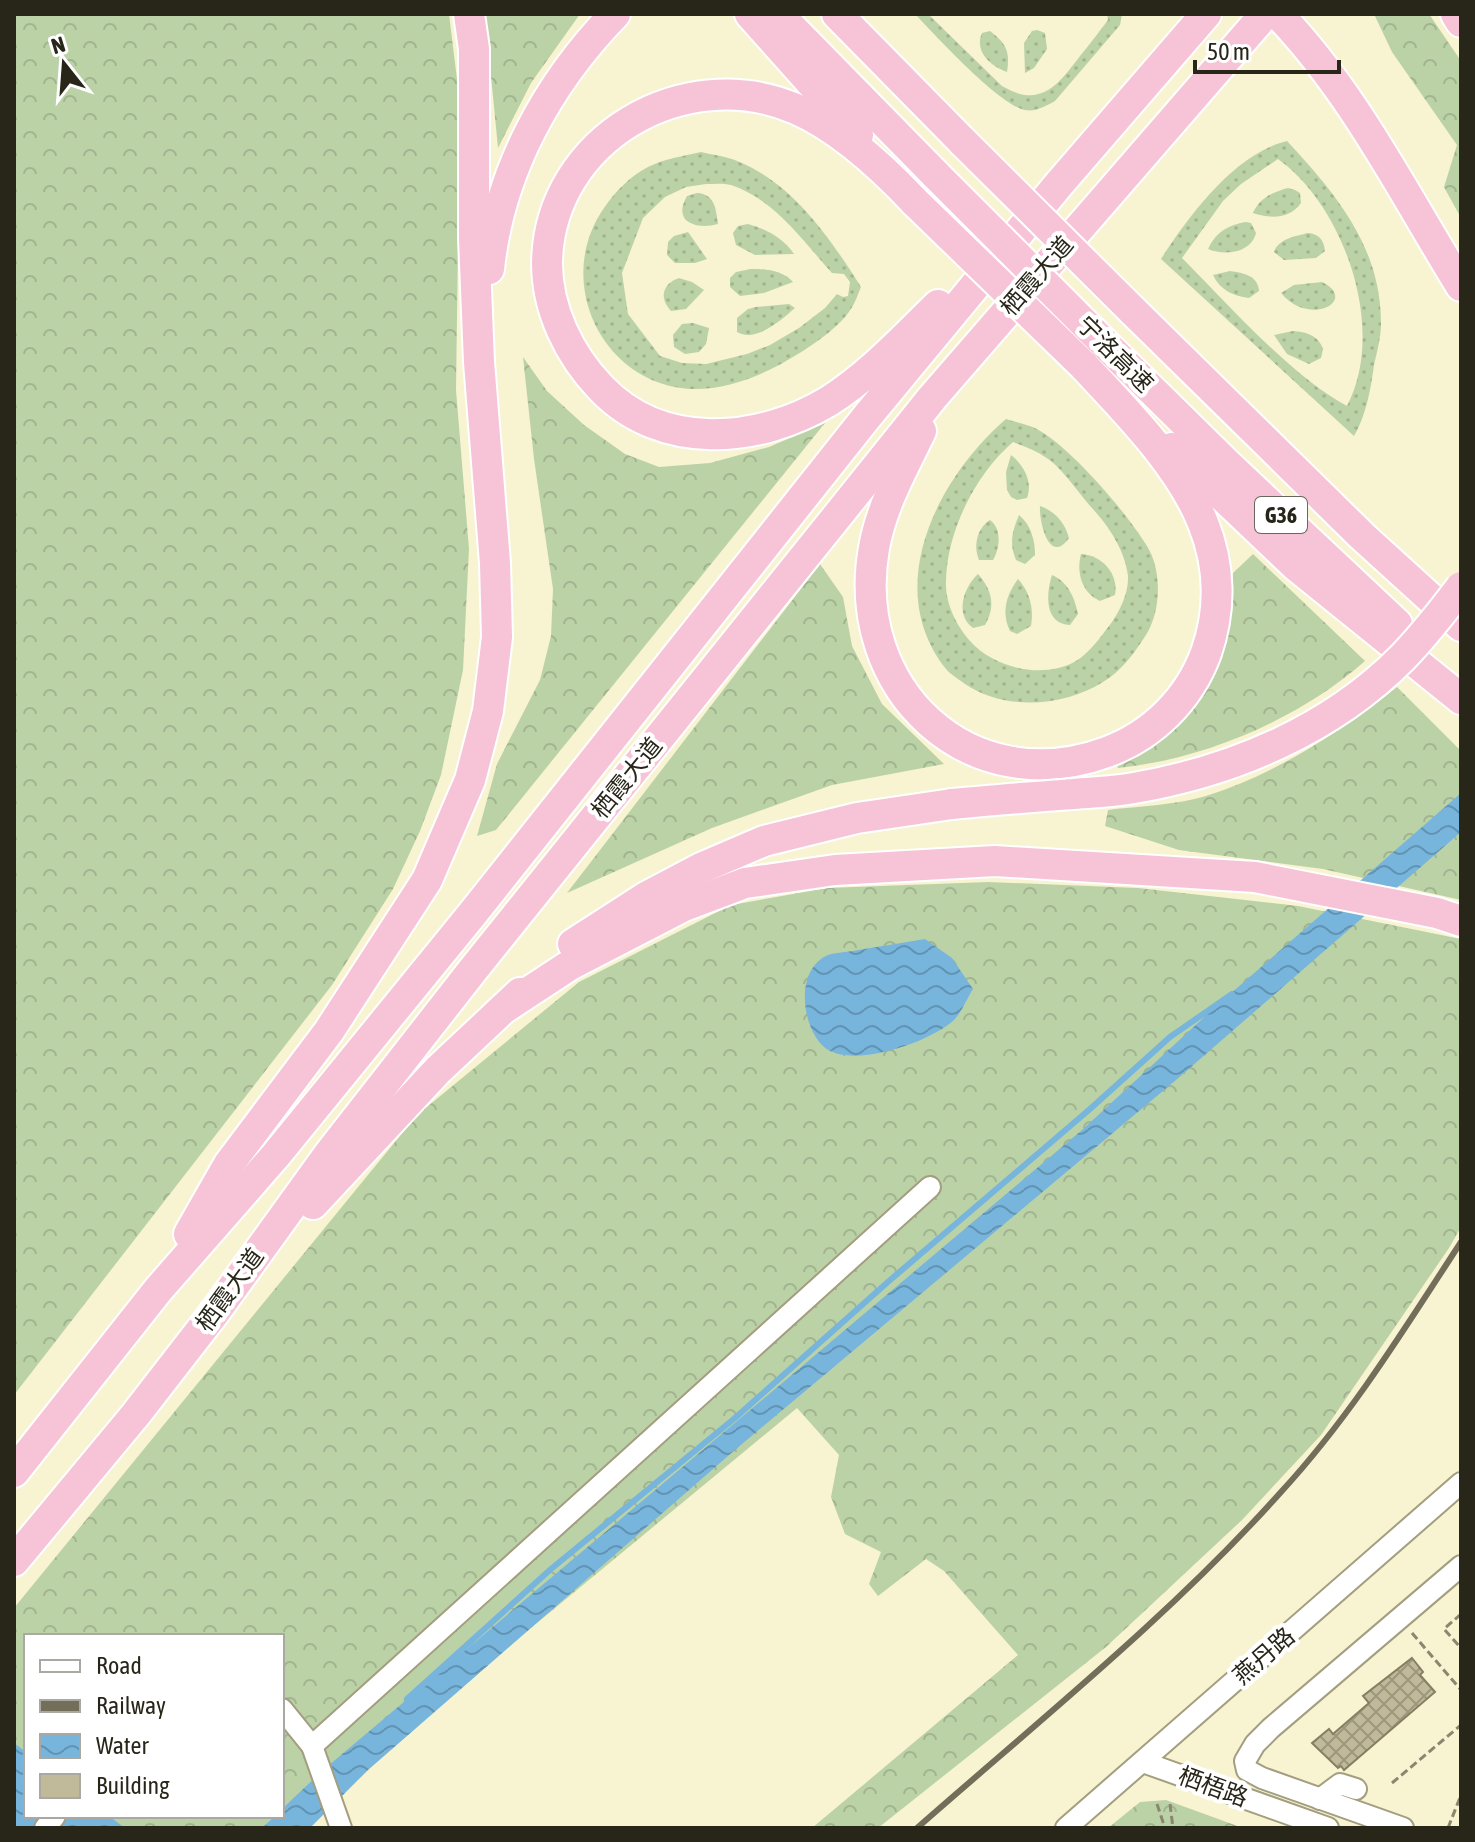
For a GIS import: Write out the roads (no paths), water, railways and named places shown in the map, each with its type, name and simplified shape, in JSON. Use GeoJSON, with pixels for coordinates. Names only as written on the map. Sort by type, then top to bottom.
{"type":"FeatureCollection","features":[{"type":"Feature","properties":{"kind":"highway"},"geometry":{"type":"LineString","coordinates":[[158,1290],[229,1164],[329,1031],[427,880],[470,780],[488,711],[497,637],[492,499],[479,362],[474,238],[474,49],[469,14]]}},
{"type":"Feature","properties":{"kind":"highway"},"geometry":{"type":"LineString","coordinates":[[479,362],[491,251],[499,211],[513,171],[529,132],[550,96],[588,42],[615,14]]}},
{"type":"Feature","properties":{"kind":"highway","name":"宁洛高速"},"geometry":{"type":"LineString","coordinates":[[837,14],[1362,536],[1461,626]]}},
{"type":"Feature","properties":{"kind":"highway"},"geometry":{"type":"LineString","coordinates":[[1083,365],[1124,409],[1195,503],[1211,542],[1216,617],[1202,664],[1189,687],[1175,705],[1144,733],[1094,757],[1053,765],[1015,763],[956,742],[932,725],[895,681],[881,653],[870,604],[871,576],[874,546],[891,493],[922,430],[1136,186],[1268,14]]}},
{"type":"Feature","properties":{"kind":"highway","name":"栖霞大道"},"geometry":{"type":"LineString","coordinates":[[14,1561],[157,1388],[329,1154],[462,983],[922,411],[1268,14]]}},
{"type":"Feature","properties":{"kind":"highway"},"geometry":{"type":"LineString","coordinates":[[1278,14],[1305,42],[1363,125],[1461,286]]}},
{"type":"Feature","properties":{"kind":"highway"},"geometry":{"type":"LineString","coordinates":[[1456,14],[1461,22]]}},
{"type":"Feature","properties":{"kind":"highway"},"geometry":{"type":"LineString","coordinates":[[760,15],[907,193]]}},
{"type":"Feature","properties":{"kind":"highway","name":"宁洛高速"},"geometry":{"type":"LineString","coordinates":[[760,15],[937,176],[1229,466],[1461,685]]}},
{"type":"Feature","properties":{"kind":"highway"},"geometry":{"type":"LineString","coordinates":[[1205,15],[1070,143],[943,300],[881,360],[829,401],[805,413],[756,430],[725,434],[692,434],[636,417],[613,401],[591,378],[567,341],[555,314],[548,285],[550,235],[559,204],[574,176],[595,149],[617,130],[640,115],[699,95],[730,92],[796,109],[832,129],[907,193],[1083,365],[1295,565],[1461,699]]}},
{"type":"Feature","properties":{"kind":"highway","name":"栖霞大道"},"geometry":{"type":"LineString","coordinates":[[14,1472],[158,1290],[276,1155],[473,913],[865,419],[1059,184],[1205,15]]}},
{"type":"Feature","properties":{"kind":"highway"},"geometry":{"type":"LineString","coordinates":[[215,1312],[427,1080],[543,968],[588,932],[701,868],[764,841],[857,818],[952,804],[1132,789],[1245,759],[1309,728],[1368,686],[1401,659],[1435,622],[1461,587]]}},
{"type":"Feature","properties":{"kind":"highway"},"geometry":{"type":"LineString","coordinates":[[506,1007],[570,965],[684,906],[745,883],[835,870],[995,861],[1255,877],[1437,913],[1461,921]]}},
{"type":"Feature","properties":{"kind":"street"},"geometry":{"type":"LineString","coordinates":[[312,1746],[930,1187]]}},
{"type":"Feature","properties":{"kind":"street","name":"燕丹路"},"geometry":{"type":"LineString","coordinates":[[1066,1828],[1461,1483]]}},
{"type":"Feature","properties":{"kind":"street"},"geometry":{"type":"LineString","coordinates":[[1403,1828],[1247,1770],[1245,1761],[1255,1744],[1271,1728],[1461,1566]]}},
{"type":"Feature","properties":{"kind":"street"},"geometry":{"type":"LineString","coordinates":[[284,1711],[312,1746],[341,1828]]}},
{"type":"Feature","properties":{"kind":"street","name":"栖梧路"},"geometry":{"type":"LineString","coordinates":[[1143,1762],[1328,1828]]}},
{"type":"Feature","properties":{"kind":"street"},"geometry":{"type":"LineString","coordinates":[[1320,1799],[1340,1784],[1356,1789]]}},
{"type":"Feature","properties":{"kind":"water"},"geometry":{"type":"Polygon","coordinates":[[[1461,793],[1461,832],[1176,1080],[736,1449],[368,1770],[310,1828],[262,1828],[273,1818],[284,1818],[284,1807],[322,1771],[1082,1130],[1214,1008],[1461,793]]]}},
{"type":"Feature","properties":{"kind":"water"},"geometry":{"type":"Polygon","coordinates":[[[925,939],[952,958],[973,989],[954,1020],[927,1037],[870,1055],[835,1053],[823,1046],[810,1025],[805,998],[810,972],[817,962],[832,954],[925,939]]]}},
{"type":"Feature","properties":{"kind":"water"},"geometry":{"type":"Polygon","coordinates":[[[14,1743],[24,1750],[24,1818],[112,1818],[125,1828],[17,1828],[14,1825],[14,1743]]]}},
{"type":"Feature","properties":{"kind":"waterway"},"geometry":{"type":"LineString","coordinates":[[407,1699],[551,1569],[735,1418],[1170,1037],[1232,994]]}},
{"type":"Feature","properties":{"kind":"railway"},"geometry":{"type":"LineString","coordinates":[[917,1828],[1150,1624],[1281,1492],[1354,1402],[1461,1242]]}}]}
